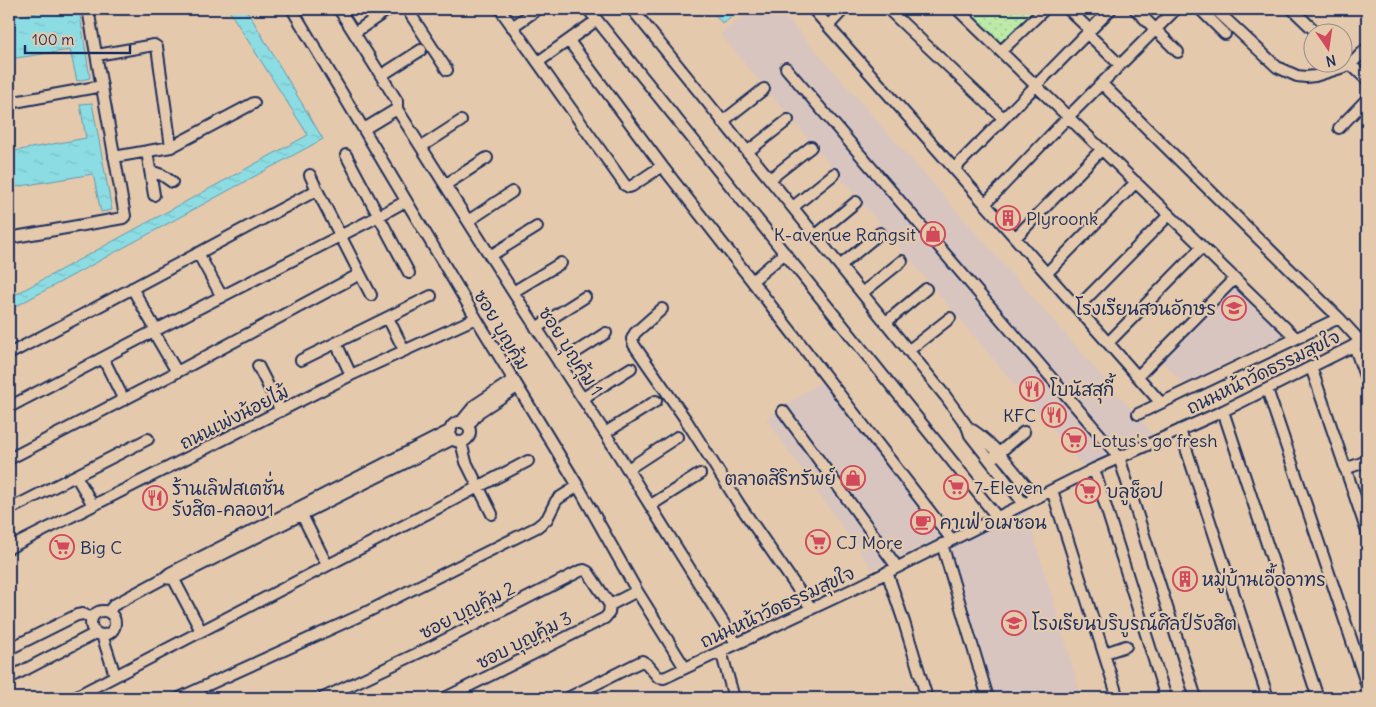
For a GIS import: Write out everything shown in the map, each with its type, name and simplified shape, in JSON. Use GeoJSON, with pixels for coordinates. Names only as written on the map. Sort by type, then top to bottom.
{"type":"FeatureCollection","features":[{"type":"Feature","properties":{"kind":"street"},"geometry":{"type":"LineString","coordinates":[[9,238],[124,218],[88,9]]}},
{"type":"Feature","properties":{"kind":"street","name":"ซอย บุญคุ้ม"},"geometry":{"type":"LineString","coordinates":[[292,9],[685,668]]}},
{"type":"Feature","properties":{"kind":"street","name":"ซอย บุญคุ้ม 1"},"geometry":{"type":"LineString","coordinates":[[338,9],[382,75],[421,147],[606,434],[736,643]]}},
{"type":"Feature","properties":{"kind":"street"},"geometry":{"type":"LineString","coordinates":[[354,33],[389,9]]}},
{"type":"Feature","properties":{"kind":"street"},"geometry":{"type":"LineString","coordinates":[[407,9],[447,70]]}},
{"type":"Feature","properties":{"kind":"street"},"geometry":{"type":"LineString","coordinates":[[500,9],[625,186],[632,186],[662,166]]}},
{"type":"Feature","properties":{"kind":"street"},"geometry":{"type":"LineString","coordinates":[[512,27],[538,9]]}},
{"type":"Feature","properties":{"kind":"street"},"geometry":{"type":"LineString","coordinates":[[588,9],[997,517]]}},
{"type":"Feature","properties":{"kind":"street"},"geometry":{"type":"LineString","coordinates":[[632,9],[841,266],[967,426],[986,440],[1024,504]]}},
{"type":"Feature","properties":{"kind":"street"},"geometry":{"type":"LineString","coordinates":[[813,9],[1161,402]]}},
{"type":"Feature","properties":{"kind":"street"},"geometry":{"type":"LineString","coordinates":[[828,26],[844,9]]}},
{"type":"Feature","properties":{"kind":"street"},"geometry":{"type":"LineString","coordinates":[[888,9],[1003,118]]}},
{"type":"Feature","properties":{"kind":"street"},"geometry":{"type":"LineString","coordinates":[[957,9],[1296,338]]}},
{"type":"Feature","properties":{"kind":"street"},"geometry":{"type":"LineString","coordinates":[[1001,51],[1045,9]]}},
{"type":"Feature","properties":{"kind":"street"},"geometry":{"type":"LineString","coordinates":[[1068,9],[1120,65]]}},
{"type":"Feature","properties":{"kind":"street"},"geometry":{"type":"LineString","coordinates":[[955,168],[1111,9]]}},
{"type":"Feature","properties":{"kind":"street"},"geometry":{"type":"LineString","coordinates":[[1135,9],[1178,52]]}},
{"type":"Feature","properties":{"kind":"street"},"geometry":{"type":"LineString","coordinates":[[986,203],[1069,116],[1176,9]]}},
{"type":"Feature","properties":{"kind":"street"},"geometry":{"type":"LineString","coordinates":[[1200,9],[1225,34]]}},
{"type":"Feature","properties":{"kind":"street"},"geometry":{"type":"LineString","coordinates":[[1215,9],[1277,67],[1296,76],[1315,76],[1324,72]]}},
{"type":"Feature","properties":{"kind":"street"},"geometry":{"type":"LineString","coordinates":[[1292,9],[1306,22]]}},
{"type":"Feature","properties":{"kind":"street"},"geometry":{"type":"LineString","coordinates":[[538,62],[597,20]]}},
{"type":"Feature","properties":{"kind":"street"},"geometry":{"type":"LineString","coordinates":[[569,41],[662,166],[752,281],[947,542],[988,698]]}},
{"type":"Feature","properties":{"kind":"street"},"geometry":{"type":"LineString","coordinates":[[97,56],[154,45],[157,47],[171,147]]}},
{"type":"Feature","properties":{"kind":"street"},"geometry":{"type":"LineString","coordinates":[[1354,57],[1367,48]]}},
{"type":"Feature","properties":{"kind":"street"},"geometry":{"type":"LineString","coordinates":[[382,75],[421,50]]}},
{"type":"Feature","properties":{"kind":"street"},"geometry":{"type":"LineString","coordinates":[[786,68],[1119,456],[1196,698]]}},
{"type":"Feature","properties":{"kind":"street"},"geometry":{"type":"LineString","coordinates":[[1354,68],[1367,80]]}},
{"type":"Feature","properties":{"kind":"street"},"geometry":{"type":"LineString","coordinates":[[1102,84],[1361,342],[1367,382]]}},
{"type":"Feature","properties":{"kind":"street"},"geometry":{"type":"LineString","coordinates":[[9,103],[102,86]]}},
{"type":"Feature","properties":{"kind":"street"},"geometry":{"type":"LineString","coordinates":[[722,122],[764,89]]}},
{"type":"Feature","properties":{"kind":"street"},"geometry":{"type":"LineString","coordinates":[[1339,128],[1367,99]]}},
{"type":"Feature","properties":{"kind":"street"},"geometry":{"type":"LineString","coordinates":[[114,157],[171,147],[254,103]]}},
{"type":"Feature","properties":{"kind":"street"},"geometry":{"type":"LineString","coordinates":[[364,129],[397,105]]}},
{"type":"Feature","properties":{"kind":"street"},"geometry":{"type":"LineString","coordinates":[[747,152],[788,120]]}},
{"type":"Feature","properties":{"kind":"street"},"geometry":{"type":"LineString","coordinates":[[421,147],[461,121]]}},
{"type":"Feature","properties":{"kind":"street"},"geometry":{"type":"LineString","coordinates":[[770,179],[811,147]]}},
{"type":"Feature","properties":{"kind":"street"},"geometry":{"type":"LineString","coordinates":[[1016,237],[1102,149]]}},
{"type":"Feature","properties":{"kind":"street"},"geometry":{"type":"LineString","coordinates":[[147,151],[154,195]]}},
{"type":"Feature","properties":{"kind":"street"},"geometry":{"type":"LineString","coordinates":[[346,155],[409,273]]}},
{"type":"Feature","properties":{"kind":"street"},"geometry":{"type":"LineString","coordinates":[[445,185],[487,158]]}},
{"type":"Feature","properties":{"kind":"street"},"geometry":{"type":"LineString","coordinates":[[150,171],[162,174],[172,182]]}},
{"type":"Feature","properties":{"kind":"street"},"geometry":{"type":"LineString","coordinates":[[793,207],[834,174]]}},
{"type":"Feature","properties":{"kind":"street"},"geometry":{"type":"LineString","coordinates":[[310,175],[371,294]]}},
{"type":"Feature","properties":{"kind":"street"},"geometry":{"type":"LineString","coordinates":[[1047,273],[1136,182]]}},
{"type":"Feature","properties":{"kind":"street"},"geometry":{"type":"LineString","coordinates":[[9,354],[317,190]]}},
{"type":"Feature","properties":{"kind":"street"},"geometry":{"type":"LineString","coordinates":[[468,221],[512,192]]}},
{"type":"Feature","properties":{"kind":"street"},"geometry":{"type":"LineString","coordinates":[[9,408],[155,330],[406,201]]}},
{"type":"Feature","properties":{"kind":"street"},"geometry":{"type":"LineString","coordinates":[[816,235],[856,202]]}},
{"type":"Feature","properties":{"kind":"street"},"geometry":{"type":"LineString","coordinates":[[1077,308],[1169,215]]}},
{"type":"Feature","properties":{"kind":"street"},"geometry":{"type":"LineString","coordinates":[[490,256],[537,227]]}},
{"type":"Feature","properties":{"kind":"street"},"geometry":{"type":"LineString","coordinates":[[841,266],[880,233]]}},
{"type":"Feature","properties":{"kind":"street"},"geometry":{"type":"LineString","coordinates":[[1108,343],[1202,247]]}},
{"type":"Feature","properties":{"kind":"street"},"geometry":{"type":"LineString","coordinates":[[198,253],[222,297]]}},
{"type":"Feature","properties":{"kind":"street"},"geometry":{"type":"LineString","coordinates":[[752,281],[785,253]]}},
{"type":"Feature","properties":{"kind":"street"},"geometry":{"type":"LineString","coordinates":[[862,293],[902,261]]}},
{"type":"Feature","properties":{"kind":"street"},"geometry":{"type":"LineString","coordinates":[[513,292],[561,263]]}},
{"type":"Feature","properties":{"kind":"street"},"geometry":{"type":"LineString","coordinates":[[9,460],[360,274]]}},
{"type":"Feature","properties":{"kind":"street"},"geometry":{"type":"LineString","coordinates":[[1138,376],[1235,278]]}},
{"type":"Feature","properties":{"kind":"street"},"geometry":{"type":"LineString","coordinates":[[132,288],[178,372]]}},
{"type":"Feature","properties":{"kind":"street"},"geometry":{"type":"LineString","coordinates":[[885,322],[926,289]]}},
{"type":"Feature","properties":{"kind":"street"},"geometry":{"type":"LineString","coordinates":[[301,360],[431,296]]}},
{"type":"Feature","properties":{"kind":"street"},"geometry":{"type":"LineString","coordinates":[[536,328],[585,297]]}},
{"type":"Feature","properties":{"kind":"street"},"geometry":{"type":"LineString","coordinates":[[662,309],[635,333],[632,339],[634,345],[681,413],[739,504],[811,608]]}},
{"type":"Feature","properties":{"kind":"street"},"geometry":{"type":"LineString","coordinates":[[388,318],[404,350]]}},
{"type":"Feature","properties":{"kind":"street","name":"ถนนเพ่งน้อยไม้"},"geometry":{"type":"LineString","coordinates":[[9,548],[351,375],[476,318]]}},
{"type":"Feature","properties":{"kind":"street"},"geometry":{"type":"LineString","coordinates":[[908,351],[950,318]]}},
{"type":"Feature","properties":{"kind":"street"},"geometry":{"type":"LineString","coordinates":[[1138,414],[1339,318]]}},
{"type":"Feature","properties":{"kind":"street"},"geometry":{"type":"LineString","coordinates":[[559,363],[606,333]]}},
{"type":"Feature","properties":{"kind":"street","name":"ถนนหน้าวัดธรรมสุขใจ"},"geometry":{"type":"LineString","coordinates":[[568,698],[642,661],[656,675],[664,678],[892,569],[1119,456],[1223,411],[1361,342]]}},
{"type":"Feature","properties":{"kind":"street"},"geometry":{"type":"LineString","coordinates":[[336,343],[351,375]]}},
{"type":"Feature","properties":{"kind":"street"},"geometry":{"type":"LineString","coordinates":[[103,358],[124,400]]}},
{"type":"Feature","properties":{"kind":"street"},"geometry":{"type":"LineString","coordinates":[[258,366],[281,411]]}},
{"type":"Feature","properties":{"kind":"street"},"geometry":{"type":"LineString","coordinates":[[1311,367],[1367,532]]}},
{"type":"Feature","properties":{"kind":"street"},"geometry":{"type":"LineString","coordinates":[[583,398],[631,368]]}},
{"type":"Feature","properties":{"kind":"street"},"geometry":{"type":"LineString","coordinates":[[492,514],[455,437],[455,424],[464,424],[515,384]]}},
{"type":"Feature","properties":{"kind":"street"},"geometry":{"type":"LineString","coordinates":[[1267,389],[1367,686]]}},
{"type":"Feature","properties":{"kind":"street"},"geometry":{"type":"LineString","coordinates":[[606,434],[656,401]]}},
{"type":"Feature","properties":{"kind":"street"},"geometry":{"type":"LineString","coordinates":[[1223,411],[1318,698]]}},
{"type":"Feature","properties":{"kind":"street"},"geometry":{"type":"LineString","coordinates":[[783,412],[892,569],[904,622],[927,698]]}},
{"type":"Feature","properties":{"kind":"street"},"geometry":{"type":"LineString","coordinates":[[108,612],[114,605],[169,577],[455,437],[467,440],[470,431],[464,424]]}},
{"type":"Feature","properties":{"kind":"street"},"geometry":{"type":"LineString","coordinates":[[1180,430],[1268,698]]}},
{"type":"Feature","properties":{"kind":"street"},"geometry":{"type":"LineString","coordinates":[[994,456],[1024,432]]}},
{"type":"Feature","properties":{"kind":"street"},"geometry":{"type":"LineString","coordinates":[[169,577],[302,515],[455,437]]}},
{"type":"Feature","properties":{"kind":"street"},"geometry":{"type":"LineString","coordinates":[[628,469],[677,437]]}},
{"type":"Feature","properties":{"kind":"street"},"geometry":{"type":"LineString","coordinates":[[12,508],[148,439]]}},
{"type":"Feature","properties":{"kind":"street"},"geometry":{"type":"LineString","coordinates":[[994,456],[1036,498]]}},
{"type":"Feature","properties":{"kind":"street"},"geometry":{"type":"LineString","coordinates":[[1346,468],[1367,460]]}},
{"type":"Feature","properties":{"kind":"street"},"geometry":{"type":"LineString","coordinates":[[73,698],[528,461]]}},
{"type":"Feature","properties":{"kind":"street"},"geometry":{"type":"LineString","coordinates":[[1094,469],[1166,698]]}},
{"type":"Feature","properties":{"kind":"street"},"geometry":{"type":"LineString","coordinates":[[651,505],[700,474]]}},
{"type":"Feature","properties":{"kind":"street"},"geometry":{"type":"LineString","coordinates":[[76,476],[93,505]]}},
{"type":"Feature","properties":{"kind":"street"},"geometry":{"type":"LineString","coordinates":[[178,698],[359,616],[537,527],[547,519],[556,501],[578,486]]}},
{"type":"Feature","properties":{"kind":"street"},"geometry":{"type":"LineString","coordinates":[[1052,490],[1118,698]]}},
{"type":"Feature","properties":{"kind":"street"},"geometry":{"type":"LineString","coordinates":[[302,515],[327,566]]}},
{"type":"Feature","properties":{"kind":"street","name":"ซอย บุญคุ้ม 2"},"geometry":{"type":"LineString","coordinates":[[323,698],[433,646],[580,570],[588,572],[610,606]]}},
{"type":"Feature","properties":{"kind":"street"},"geometry":{"type":"LineString","coordinates":[[169,577],[201,631]]}},
{"type":"Feature","properties":{"kind":"street","name":"ซอบ บุญคุ้ม 3"},"geometry":{"type":"LineString","coordinates":[[445,698],[605,618],[609,613],[610,606],[637,590]]}},
{"type":"Feature","properties":{"kind":"street"},"geometry":{"type":"LineString","coordinates":[[9,678],[99,634],[110,632],[115,624],[113,616],[108,612],[100,611],[94,614],[92,618],[92,627],[99,634],[115,675]]}},
{"type":"Feature","properties":{"kind":"street"},"geometry":{"type":"LineString","coordinates":[[9,649],[77,615],[83,614],[92,618]]}},
{"type":"Feature","properties":{"kind":"street"},"geometry":{"type":"LineString","coordinates":[[1104,653],[1126,646]]}},
{"type":"Feature","properties":{"kind":"street"},"geometry":{"type":"LineString","coordinates":[[721,651],[734,698]]}},
{"type":"Feature","properties":{"kind":"shaded area","name":"K-avenue Rangsit"},"geometry":{"type":"Polygon","coordinates":[[[755,9],[779,9],[1153,434],[1084,467],[720,34],[755,9]]]}},
{"type":"Feature","properties":{"kind":"shaded area","name":"โรงเรียนสวนอักษร"},"geometry":{"type":"Polygon","coordinates":[[[1232,283],[1287,334],[1184,384],[1159,359],[1232,283]]]}},
{"type":"Feature","properties":{"kind":"shaded area","name":"ตลาดสิริทรัพย์"},"geometry":{"type":"Polygon","coordinates":[[[823,380],[943,537],[872,569],[766,419],[823,380]]]}},
{"type":"Feature","properties":{"kind":"shaded area","name":"โรงเรียนบริบูรณ์ศิลป์รังสิต"},"geometry":{"type":"Polygon","coordinates":[[[1026,510],[1082,698],[992,698],[946,548],[1026,510]]]}},
{"type":"Feature","properties":{"kind":"green space"},"geometry":{"type":"Polygon","coordinates":[[[959,9],[1037,9],[999,48],[959,9]]]}},
{"type":"Feature","properties":{"kind":"water"},"geometry":{"type":"Polygon","coordinates":[[[56,9],[79,9],[90,78],[77,81],[70,50],[9,59],[9,18],[56,9]]]}},
{"type":"Feature","properties":{"kind":"water"},"geometry":{"type":"Polygon","coordinates":[[[228,9],[246,9],[323,139],[9,310],[9,298],[308,135],[228,9]]]}},
{"type":"Feature","properties":{"kind":"water"},"geometry":{"type":"Polygon","coordinates":[[[710,9],[741,9],[723,24],[710,9]]]}},
{"type":"Feature","properties":{"kind":"water"},"geometry":{"type":"Polygon","coordinates":[[[92,103],[112,210],[101,212],[93,174],[9,188],[9,152],[86,138],[80,104],[92,103]]]}},
{"type":"Feature","properties":{"kind":"place","name":"Plyroonk"},"geometry":{"type":"Point","coordinates":[1008,218]}},
{"type":"Feature","properties":{"kind":"place","name":"K-avenue Rangsit"},"geometry":{"type":"Point","coordinates":[933,234]}},
{"type":"Feature","properties":{"kind":"place","name":"โรงเรียนสวนอักษร"},"geometry":{"type":"Point","coordinates":[1234,308]}},
{"type":"Feature","properties":{"kind":"place","name":"โบนัสสุกี้"},"geometry":{"type":"Point","coordinates":[1032,389]}},
{"type":"Feature","properties":{"kind":"place","name":"KFC"},"geometry":{"type":"Point","coordinates":[1054,415]}},
{"type":"Feature","properties":{"kind":"place","name":"Lotus's go fresh"},"geometry":{"type":"Point","coordinates":[1074,440]}},
{"type":"Feature","properties":{"kind":"place","name":"ตลาดสิริทรัพย์"},"geometry":{"type":"Point","coordinates":[853,478]}},
{"type":"Feature","properties":{"kind":"place","name":"7-Eleven"},"geometry":{"type":"Point","coordinates":[956,487]}},
{"type":"Feature","properties":{"kind":"place","name":"บลูช็อป"},"geometry":{"type":"Point","coordinates":[1088,491]}},
{"type":"Feature","properties":{"kind":"place","name":"ร้านเลิฟสเตชั่น รังสิต-คลอง1"},"geometry":{"type":"Point","coordinates":[155,498]}},
{"type":"Feature","properties":{"kind":"place","name":"คาเฟ่ อเมซอน"},"geometry":{"type":"Point","coordinates":[923,522]}},
{"type":"Feature","properties":{"kind":"place","name":"CJ More"},"geometry":{"type":"Point","coordinates":[818,542]}},
{"type":"Feature","properties":{"kind":"place","name":"Big C"},"geometry":{"type":"Point","coordinates":[62,547]}},
{"type":"Feature","properties":{"kind":"place","name":"หมู่บ้านเอื้ออาทร"},"geometry":{"type":"Point","coordinates":[1185,579]}},
{"type":"Feature","properties":{"kind":"place","name":"โรงเรียนบริบูรณ์ศิลป์รังสิต"},"geometry":{"type":"Point","coordinates":[1014,623]}}]}
